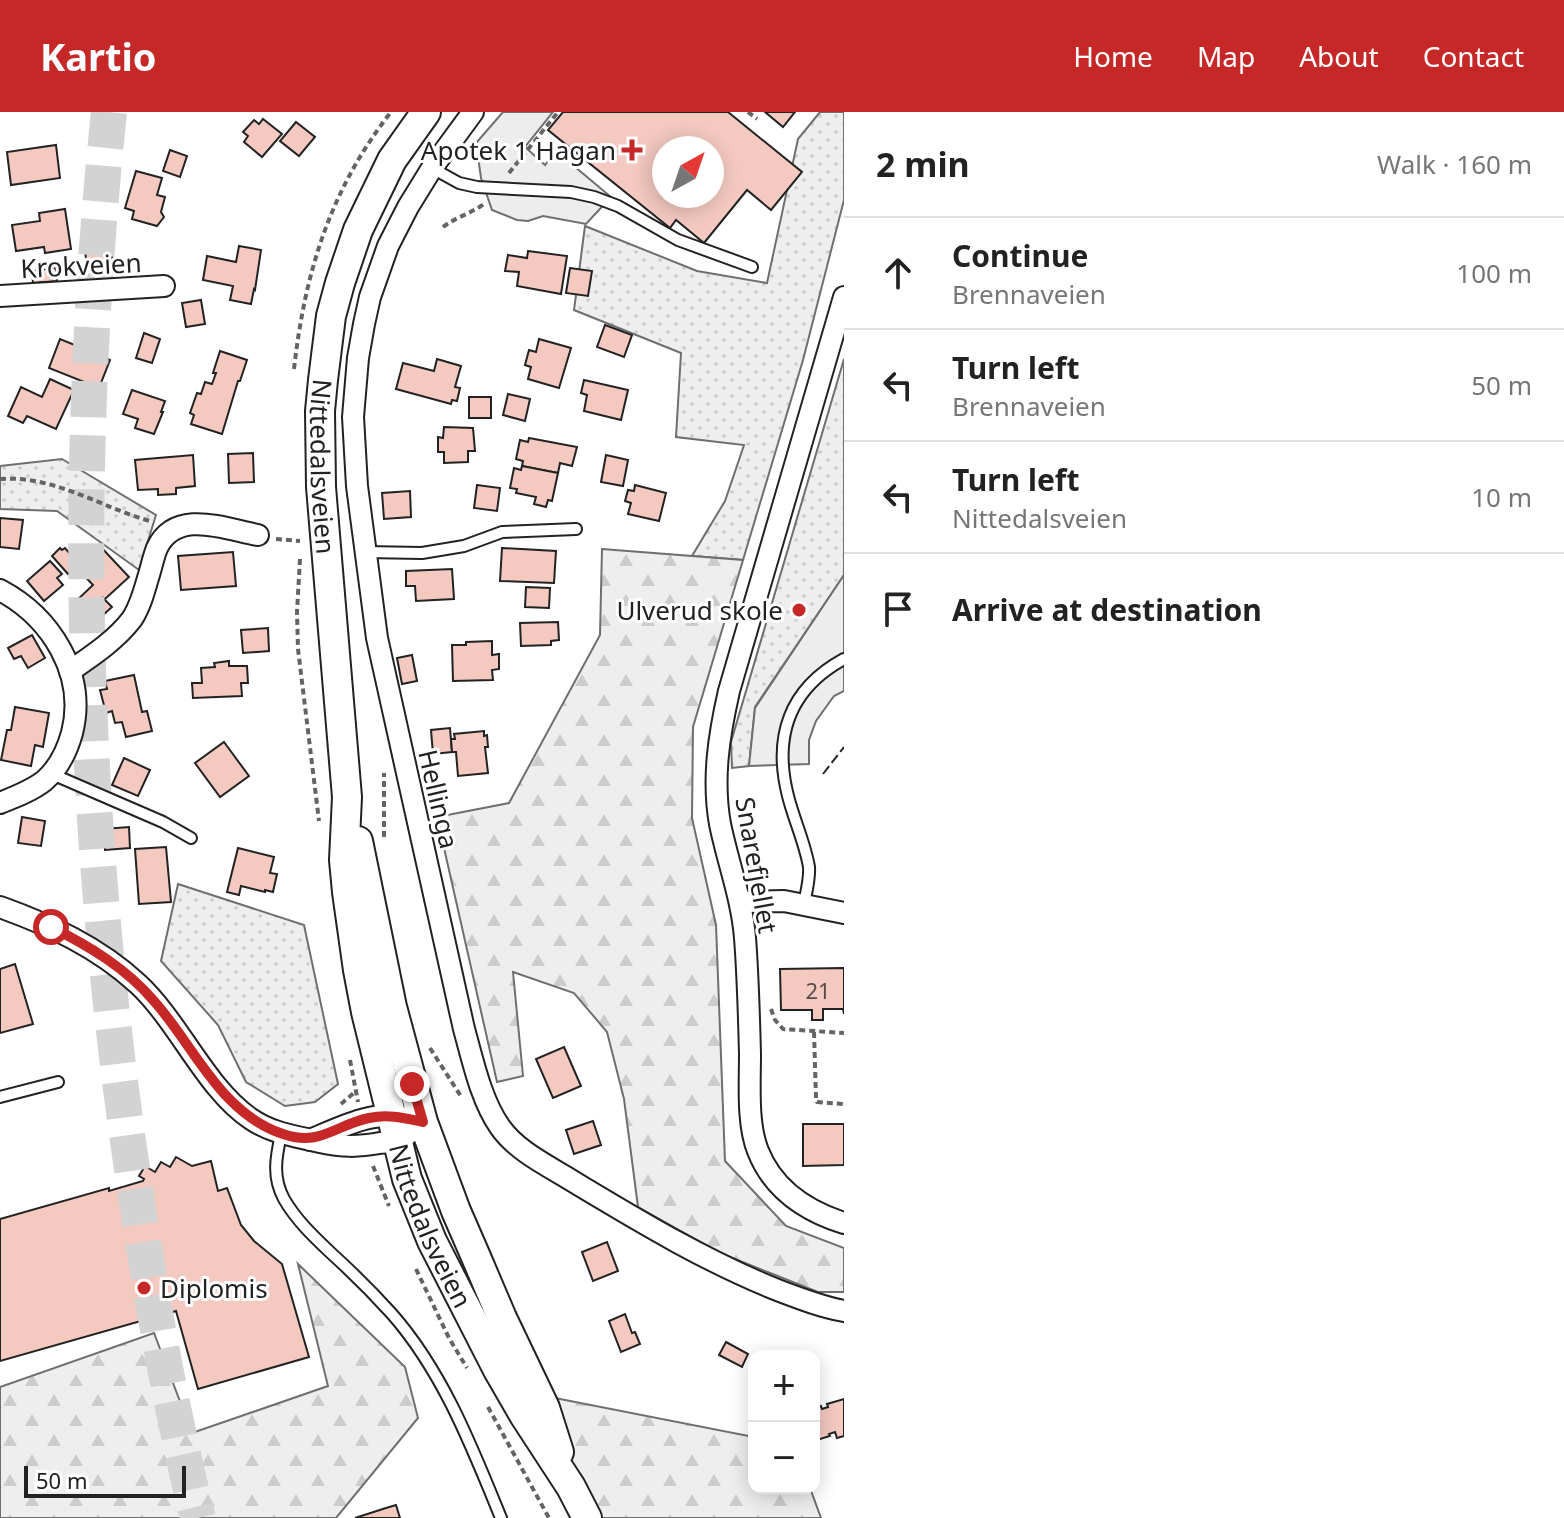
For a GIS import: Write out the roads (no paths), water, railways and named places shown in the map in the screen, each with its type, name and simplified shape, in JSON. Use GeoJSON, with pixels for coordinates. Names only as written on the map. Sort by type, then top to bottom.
{"type":"FeatureCollection","features":[{"type":"Feature","properties":{"kind":"main road","name":"Nittedalsveien"},"geometry":{"type":"LineString","coordinates":[[426,112],[392,160],[358,230],[331,316],[325,357],[320,411],[321,487],[347,797],[344,860],[366,1012],[407,1179],[447,1271],[524,1415],[571,1487],[587,1518]]}},
{"type":"Feature","properties":{"kind":"main road","name":"Nittedalsveien"},"geometry":{"type":"LineString","coordinates":[[347,797],[392,1007],[423,1122],[461,1222],[545,1408],[571,1487]]}},
{"type":"Feature","properties":{"kind":"street","name":"Hellinga"},"geometry":{"type":"LineString","coordinates":[[473,112],[432,168],[388,246],[370,297],[358,358],[353,403],[353,447],[377,638],[464,1029],[485,1097],[498,1125],[540,1161],[727,1269],[828,1308],[844,1311]]}},
{"type":"Feature","properties":{"kind":"street","name":"Krokveien"},"geometry":{"type":"LineString","coordinates":[[0,296],[164,286]]}},
{"type":"Feature","properties":{"kind":"street","name":"Snarefjellet"},"geometry":{"type":"LineString","coordinates":[[844,297],[736,666],[717,753],[720,821],[741,902],[746,949],[753,1134],[757,1149],[769,1174],[790,1196],[814,1211],[844,1223]]}},
{"type":"Feature","properties":{"kind":"street"},"geometry":{"type":"LineString","coordinates":[[70,671],[111,641],[133,618],[157,549],[169,532],[192,523],[258,535]]}},
{"type":"Feature","properties":{"kind":"street"},"geometry":{"type":"LineString","coordinates":[[0,590],[27,607],[54,637],[70,671],[75,703],[75,722],[67,750],[52,774],[30,790],[0,803]]}},
{"type":"Feature","properties":{"kind":"street"},"geometry":{"type":"LineString","coordinates":[[741,902],[769,900],[844,913]]}},
{"type":"Feature","properties":{"kind":"street"},"geometry":{"type":"LineString","coordinates":[[0,907],[51,927],[119,967],[160,1008],[226,1097],[251,1119],[281,1134],[310,1140],[360,1121],[394,1128],[423,1122]]}},
{"type":"Feature","properties":{"kind":"lane"},"geometry":{"type":"LineString","coordinates":[[432,168],[459,183],[497,189],[571,192],[594,197],[618,206],[678,240],[752,267]]}},
{"type":"Feature","properties":{"kind":"lane"},"geometry":{"type":"LineString","coordinates":[[365,552],[422,553],[464,546],[502,532],[576,529]]}},
{"type":"Feature","properties":{"kind":"lane"},"geometry":{"type":"LineString","coordinates":[[804,904],[809,870],[784,773],[782,750],[785,727],[796,703],[811,683],[827,668],[844,659]]}},
{"type":"Feature","properties":{"kind":"lane"},"geometry":{"type":"LineString","coordinates":[[52,774],[163,822],[191,838]]}},
{"type":"Feature","properties":{"kind":"lane"},"geometry":{"type":"LineString","coordinates":[[0,1097],[58,1082]]}},
{"type":"Feature","properties":{"kind":"lane"},"geometry":{"type":"LineString","coordinates":[[281,1134],[275,1170],[282,1196],[301,1223],[374,1294],[414,1341],[445,1394],[501,1518]]}},
{"type":"Feature","properties":{"kind":"tunnel"},"geometry":{"type":"LineString","coordinates":[[109,112],[90,369],[87,627],[91,756],[112,1013],[128,1141],[158,1330],[198,1518]]}},
{"type":"Feature","properties":{"kind":"place","name":"Apotek 1 Hagan"},"geometry":{"type":"Point","coordinates":[632,150]}},
{"type":"Feature","properties":{"kind":"place","name":"Ulverud skole"},"geometry":{"type":"Point","coordinates":[799,610]}},
{"type":"Feature","properties":{"kind":"place","name":"Diplomis"},"geometry":{"type":"Point","coordinates":[144,1288]}}]}
